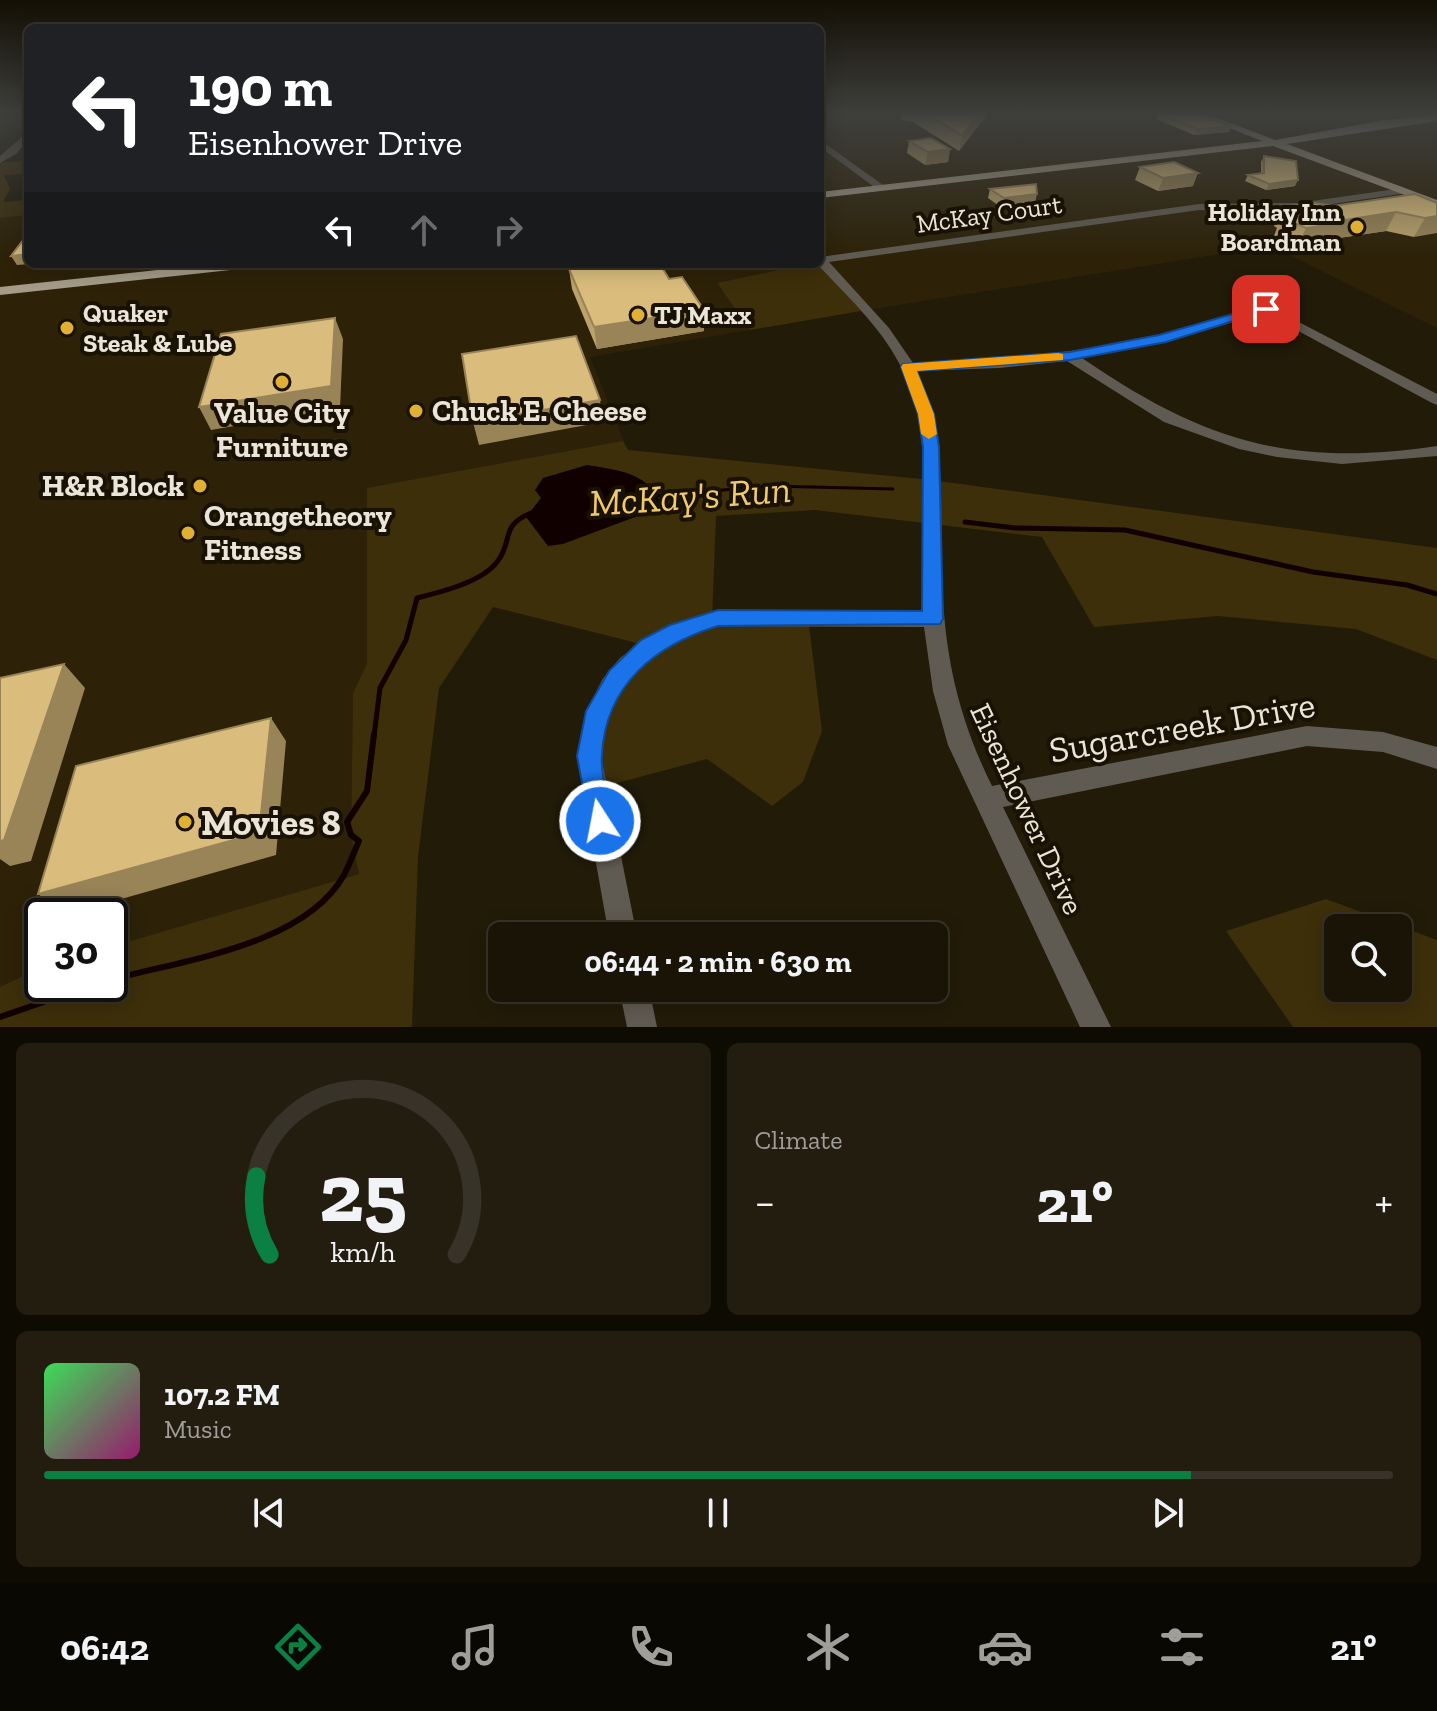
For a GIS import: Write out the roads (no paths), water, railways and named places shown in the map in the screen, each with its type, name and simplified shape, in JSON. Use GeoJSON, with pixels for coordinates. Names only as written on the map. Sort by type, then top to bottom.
{"type":"FeatureCollection","features":[{"type":"Feature","properties":{"kind":"main road"},"geometry":{"type":"LineString","coordinates":[[824,194],[1098,161]]}},
{"type":"Feature","properties":{"kind":"main road"},"geometry":{"type":"LineString","coordinates":[[1323,161],[1437,204]]}},
{"type":"Feature","properties":{"kind":"main road"},"geometry":{"type":"LineString","coordinates":[[0,291],[216,268]]}},
{"type":"Feature","properties":{"kind":"main road"},"geometry":{"type":"LineString","coordinates":[[0,298],[222,268]]}},
{"type":"Feature","properties":{"kind":"street"},"geometry":{"type":"LineString","coordinates":[[844,161],[880,187]]}},
{"type":"Feature","properties":{"kind":"street","name":"McKay Court"},"geometry":{"type":"LineString","coordinates":[[824,259],[1199,207],[1298,206],[1403,191]]}},
{"type":"Feature","properties":{"kind":"street","name":"Eisenhower Drive"},"geometry":{"type":"LineString","coordinates":[[824,264],[879,323],[908,367],[926,414],[931,447],[932,619],[946,706],[985,799],[1096,1027]]}},
{"type":"Feature","properties":{"kind":"street"},"geometry":{"type":"LineString","coordinates":[[908,367],[999,364],[1070,356],[1161,339],[1266,309],[1437,400]]}},
{"type":"Feature","properties":{"kind":"street"},"geometry":{"type":"LineString","coordinates":[[1070,356],[1168,418],[1229,442],[1275,451],[1348,457],[1437,451]]}},
{"type":"Feature","properties":{"kind":"street"},"geometry":{"type":"LineString","coordinates":[[620,922],[589,756],[598,711],[610,687],[628,664],[669,634],[718,618],[932,619]]}},
{"type":"Feature","properties":{"kind":"street","name":"Sugarcreek Drive"},"geometry":{"type":"LineString","coordinates":[[985,799],[1307,736],[1383,742],[1437,758]]}},
{"type":"Feature","properties":{"kind":"street"},"geometry":{"type":"LineString","coordinates":[[637,1002],[642,1027]]}},
{"type":"Feature","properties":{"kind":"waterway","name":"McKay's Run"},"geometry":{"type":"LineString","coordinates":[[653,496],[771,486],[893,489]]}},
{"type":"Feature","properties":{"kind":"waterway","name":"McKay's Run"},"geometry":{"type":"LineString","coordinates":[[374,736],[380,688],[406,640],[417,598],[482,575],[497,562],[515,523],[531,513]]}},
{"type":"Feature","properties":{"kind":"waterway","name":"McKay's Run"},"geometry":{"type":"LineString","coordinates":[[965,522],[1015,528],[1125,530],[1313,572],[1407,585],[1437,594]]}},
{"type":"Feature","properties":{"kind":"waterway","name":"McKay's Run"},"geometry":{"type":"LineString","coordinates":[[128,976],[239,947],[301,919],[325,899],[344,875],[359,841],[351,835],[347,822],[367,791],[374,734]]}},
{"type":"Feature","properties":{"kind":"waterway","name":"McKay's Run"},"geometry":{"type":"LineString","coordinates":[[0,1017],[44,1002]]}},
{"type":"Feature","properties":{"kind":"place","name":"Holiday Inn Boardman"},"geometry":{"type":"Point","coordinates":[1357,227]}},
{"type":"Feature","properties":{"kind":"place","name":"TJ Maxx"},"geometry":{"type":"Point","coordinates":[638,315]}},
{"type":"Feature","properties":{"kind":"place","name":"Quaker Steak & Lube"},"geometry":{"type":"Point","coordinates":[67,328]}},
{"type":"Feature","properties":{"kind":"place","name":"Value City Furniture"},"geometry":{"type":"Point","coordinates":[282,382]}},
{"type":"Feature","properties":{"kind":"place","name":"Chuck E. Cheese"},"geometry":{"type":"Point","coordinates":[416,411]}},
{"type":"Feature","properties":{"kind":"place","name":"H&R Block"},"geometry":{"type":"Point","coordinates":[200,486]}},
{"type":"Feature","properties":{"kind":"place","name":"Orangetheory Fitness"},"geometry":{"type":"Point","coordinates":[188,533]}},
{"type":"Feature","properties":{"kind":"place","name":"Movies 8"},"geometry":{"type":"Point","coordinates":[185,822]}}]}
